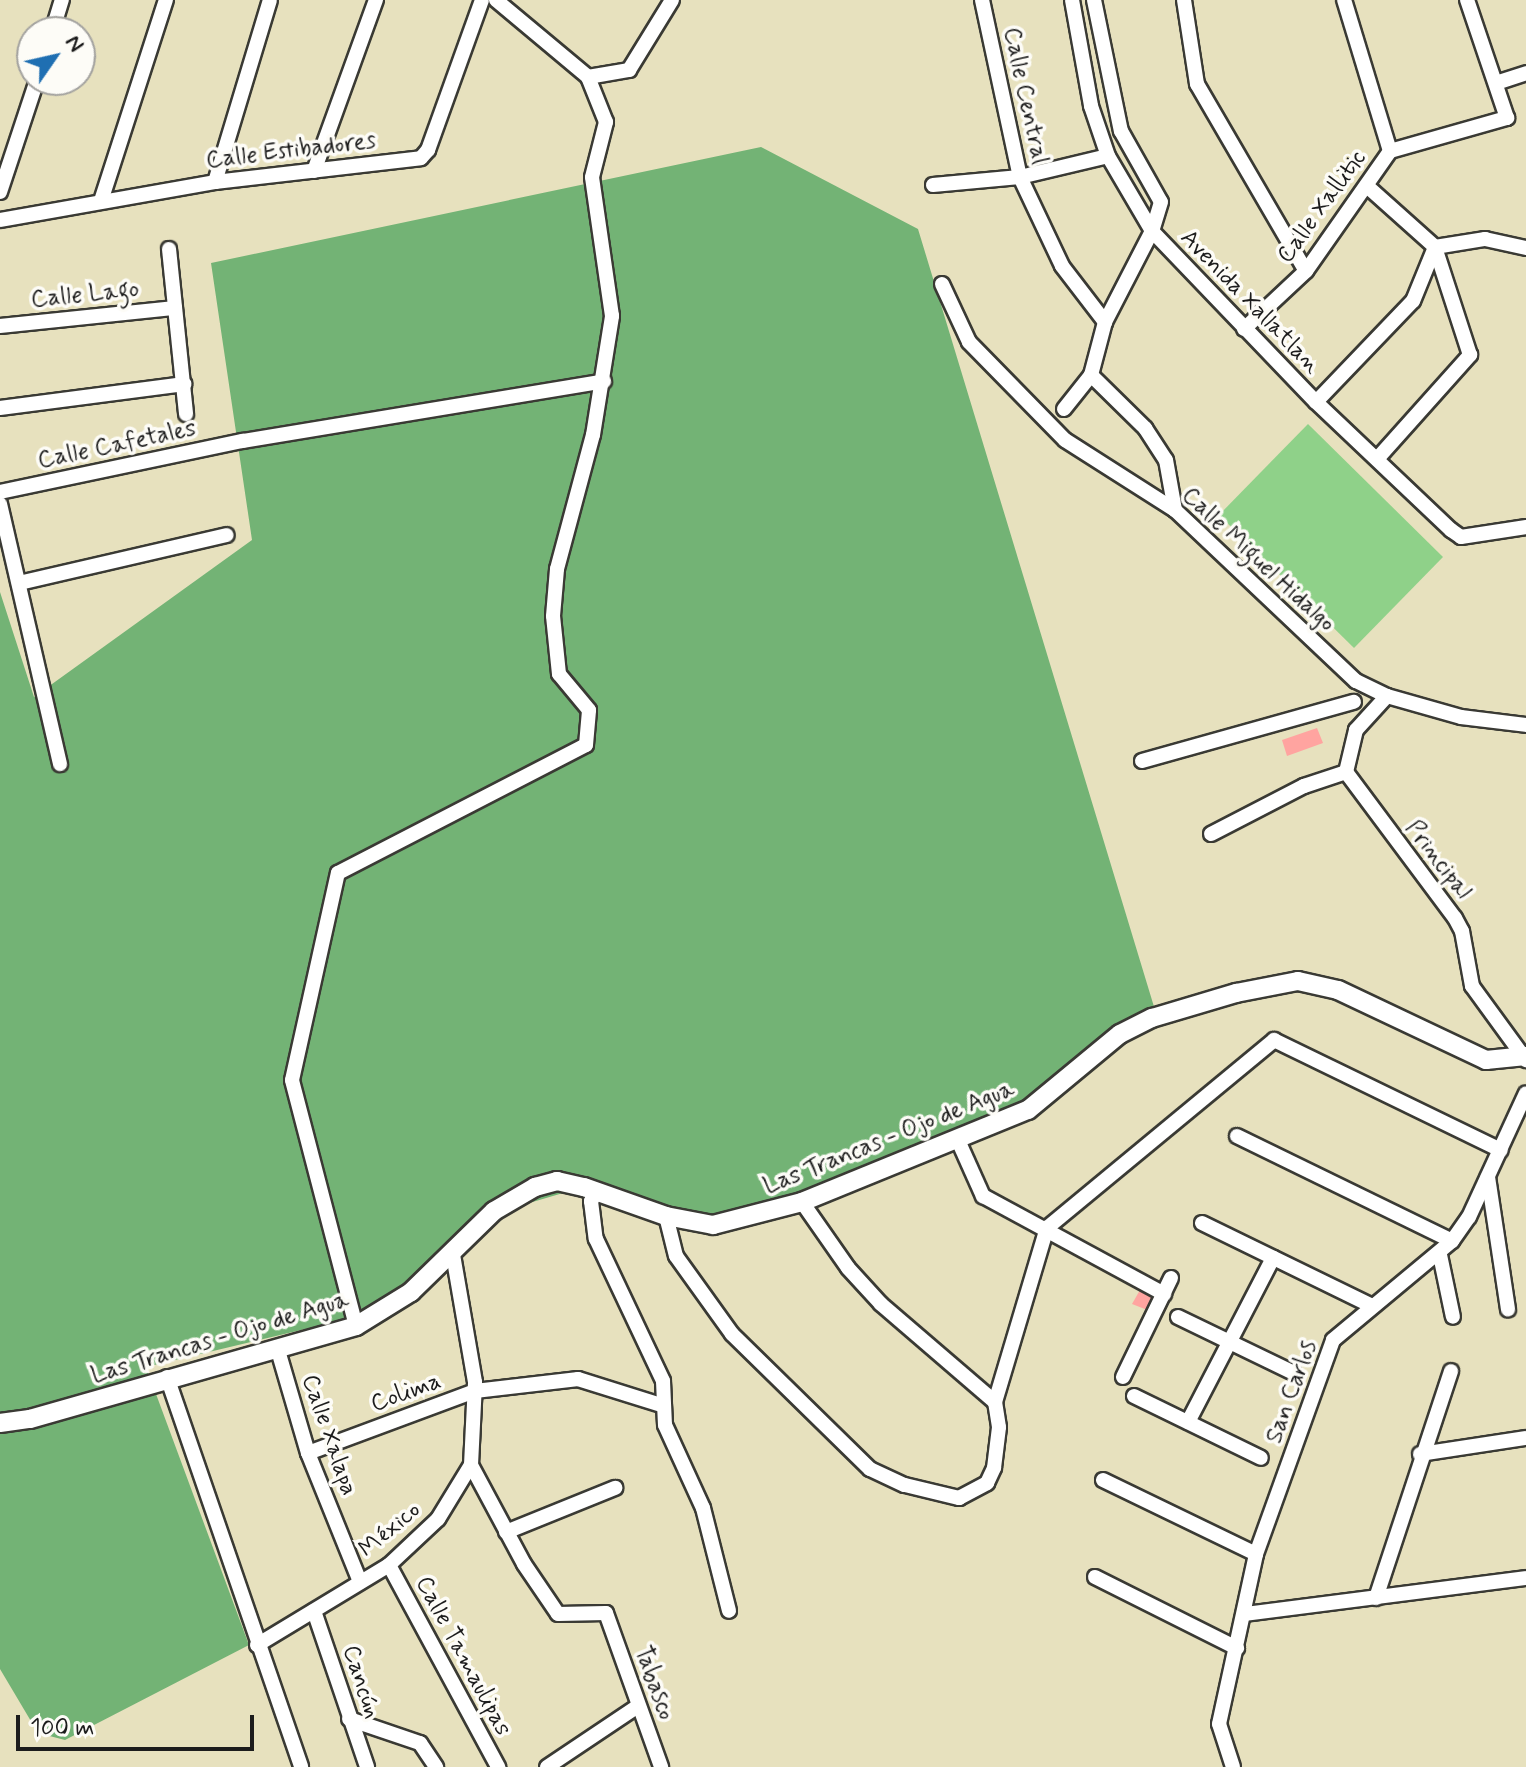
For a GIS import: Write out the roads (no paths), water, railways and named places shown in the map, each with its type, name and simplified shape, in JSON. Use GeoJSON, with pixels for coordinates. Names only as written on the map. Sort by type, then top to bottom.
{"type":"FeatureCollection","features":[{"type":"Feature","properties":{"kind":"street"},"geometry":{"type":"LineString","coordinates":[[101,201],[166,0]]}},
{"type":"Feature","properties":{"kind":"street"},"geometry":{"type":"LineString","coordinates":[[215,182],[270,0]]}},
{"type":"Feature","properties":{"kind":"street"},"geometry":{"type":"LineString","coordinates":[[314,171],[376,0]]}},
{"type":"Feature","properties":{"kind":"street","name":"Calle Estibadores"},"geometry":{"type":"LineString","coordinates":[[0,220],[215,182],[421,158],[428,150],[482,0]]}},
{"type":"Feature","properties":{"kind":"street"},"geometry":{"type":"LineString","coordinates":[[356,1326],[292,1080],[338,873],[586,745],[589,710],[559,674],[553,616],[557,569],[604,381],[612,316],[592,177],[606,122],[588,77],[496,0]]}},
{"type":"Feature","properties":{"kind":"street"},"geometry":{"type":"LineString","coordinates":[[588,77],[629,70],[672,0]]}},
{"type":"Feature","properties":{"kind":"street","name":"Calle Central"},"geometry":{"type":"LineString","coordinates":[[982,0],[1020,177],[1062,266],[1105,322]]}},
{"type":"Feature","properties":{"kind":"street"},"geometry":{"type":"LineString","coordinates":[[1064,409],[1091,375],[1105,322],[1152,231],[1108,156],[1072,0]]}},
{"type":"Feature","properties":{"kind":"street","name":"Avenida Xallatlan"},"geometry":{"type":"LineString","coordinates":[[1094,0],[1121,131],[1161,202],[1152,231],[1316,402],[1461,537],[1526,527]]}},
{"type":"Feature","properties":{"kind":"street"},"geometry":{"type":"LineString","coordinates":[[1184,0],[1197,84],[1306,271]]}},
{"type":"Feature","properties":{"kind":"street","name":"Calle Xallitic"},"geometry":{"type":"LineString","coordinates":[[1244,329],[1306,271],[1368,187],[1390,151],[1344,0]]}},
{"type":"Feature","properties":{"kind":"street"},"geometry":{"type":"LineString","coordinates":[[1390,151],[1507,118],[1467,0]]}},
{"type":"Feature","properties":{"kind":"street"},"geometry":{"type":"LineString","coordinates":[[1496,83],[1526,73]]}},
{"type":"Feature","properties":{"kind":"street"},"geometry":{"type":"LineString","coordinates":[[0,192],[32,96]]}},
{"type":"Feature","properties":{"kind":"street"},"geometry":{"type":"LineString","coordinates":[[1100,131],[1121,131]]}},
{"type":"Feature","properties":{"kind":"street"},"geometry":{"type":"LineString","coordinates":[[933,185],[1020,177],[1108,156]]}},
{"type":"Feature","properties":{"kind":"street"},"geometry":{"type":"LineString","coordinates":[[1368,187],[1435,247],[1470,355],[1377,459]]}},
{"type":"Feature","properties":{"kind":"street"},"geometry":{"type":"LineString","coordinates":[[1435,247],[1485,239],[1526,248]]}},
{"type":"Feature","properties":{"kind":"street"},"geometry":{"type":"LineString","coordinates":[[1316,402],[1413,301],[1435,247]]}},
{"type":"Feature","properties":{"kind":"street"},"geometry":{"type":"LineString","coordinates":[[169,249],[186,414]]}},
{"type":"Feature","properties":{"kind":"street","name":"Calle Miguel Hidalgo"},"geometry":{"type":"LineString","coordinates":[[942,284],[969,342],[1065,440],[1175,510],[1356,681],[1387,696],[1461,717],[1526,725]]}},
{"type":"Feature","properties":{"kind":"street","name":"Calle Lago"},"geometry":{"type":"LineString","coordinates":[[0,326],[175,308]]}},
{"type":"Feature","properties":{"kind":"street"},"geometry":{"type":"LineString","coordinates":[[1091,375],[1145,428],[1166,460],[1175,510]]}},
{"type":"Feature","properties":{"kind":"street","name":"Calle Cafetales"},"geometry":{"type":"LineString","coordinates":[[0,492],[243,441],[604,381]]}},
{"type":"Feature","properties":{"kind":"street"},"geometry":{"type":"LineString","coordinates":[[0,408],[184,384]]}},
{"type":"Feature","properties":{"kind":"street"},"geometry":{"type":"LineString","coordinates":[[0,504],[60,764]]}},
{"type":"Feature","properties":{"kind":"street"},"geometry":{"type":"LineString","coordinates":[[19,583],[227,535]]}},
{"type":"Feature","properties":{"kind":"street"},"geometry":{"type":"LineString","coordinates":[[1211,834],[1304,786],[1346,772],[1356,730],[1356,681]]}},
{"type":"Feature","properties":{"kind":"street"},"geometry":{"type":"LineString","coordinates":[[1356,730],[1387,696]]}},
{"type":"Feature","properties":{"kind":"street"},"geometry":{"type":"LineString","coordinates":[[1142,761],[1354,702]]}},
{"type":"Feature","properties":{"kind":"street","name":"Principal"},"geometry":{"type":"LineString","coordinates":[[1346,772],[1455,918],[1462,931],[1472,986],[1525,1058]]}},
{"type":"Feature","properties":{"kind":"street","name":"Las Trancas - Ojo de Agua"},"geometry":{"type":"LineString","coordinates":[[0,1423],[30,1419],[167,1377],[356,1326],[411,1292],[494,1211],[535,1187],[557,1181],[597,1191],[666,1216],[713,1225],[802,1202],[1028,1110],[1120,1034],[1152,1018],[1298,981],[1338,990],[1486,1060],[1525,1058]]}},
{"type":"Feature","properties":{"kind":"street"},"geometry":{"type":"LineString","coordinates":[[666,1216],[676,1256],[723,1322],[870,1469],[919,1488],[959,1498],[973,1494],[994,1468],[999,1427],[995,1402],[1047,1228],[1274,1040],[1501,1150]]}},
{"type":"Feature","properties":{"kind":"street","name":"San Carlos"},"geometry":{"type":"LineString","coordinates":[[1233,1767],[1219,1724],[1256,1554],[1333,1340],[1440,1255],[1452,1241],[1488,1177],[1526,1093]]}},
{"type":"Feature","properties":{"kind":"street"},"geometry":{"type":"LineString","coordinates":[[1237,1136],[1452,1241]]}},
{"type":"Feature","properties":{"kind":"street"},"geometry":{"type":"LineString","coordinates":[[957,1138],[983,1196],[1164,1294]]}},
{"type":"Feature","properties":{"kind":"street"},"geometry":{"type":"LineString","coordinates":[[1488,1177],[1508,1309]]}},
{"type":"Feature","properties":{"kind":"street"},"geometry":{"type":"LineString","coordinates":[[597,1191],[591,1201],[596,1239],[663,1381],[671,1441],[703,1508],[729,1611]]}},
{"type":"Feature","properties":{"kind":"street"},"geometry":{"type":"LineString","coordinates":[[802,1202],[848,1268],[881,1304],[995,1402]]}},
{"type":"Feature","properties":{"kind":"street"},"geometry":{"type":"LineString","coordinates":[[1202,1223],[1372,1306]]}},
{"type":"Feature","properties":{"kind":"street","name":"México"},"geometry":{"type":"LineString","coordinates":[[257,1645],[389,1565],[438,1519],[471,1465],[475,1391],[453,1254]]}},
{"type":"Feature","properties":{"kind":"street"},"geometry":{"type":"LineString","coordinates":[[1440,1255],[1453,1317]]}},
{"type":"Feature","properties":{"kind":"street"},"geometry":{"type":"LineString","coordinates":[[1188,1422],[1273,1258]]}},
{"type":"Feature","properties":{"kind":"street"},"geometry":{"type":"LineString","coordinates":[[1123,1377],[1171,1278]]}},
{"type":"Feature","properties":{"kind":"street"},"geometry":{"type":"LineString","coordinates":[[1178,1317],[1294,1373]]}},
{"type":"Feature","properties":{"kind":"street","name":"Calle Xalapa"},"geometry":{"type":"LineString","coordinates":[[277,1347],[308,1453],[360,1582]]}},
{"type":"Feature","properties":{"kind":"street"},"geometry":{"type":"LineString","coordinates":[[1376,1598],[1420,1454],[1451,1371]]}},
{"type":"Feature","properties":{"kind":"street"},"geometry":{"type":"LineString","coordinates":[[167,1377],[301,1767]]}},
{"type":"Feature","properties":{"kind":"street","name":"Colima"},"geometry":{"type":"LineString","coordinates":[[308,1453],[475,1391],[578,1379],[664,1406]]}},
{"type":"Feature","properties":{"kind":"street"},"geometry":{"type":"LineString","coordinates":[[1134,1396],[1261,1458]]}},
{"type":"Feature","properties":{"kind":"street"},"geometry":{"type":"LineString","coordinates":[[1420,1454],[1526,1438]]}},
{"type":"Feature","properties":{"kind":"street"},"geometry":{"type":"LineString","coordinates":[[471,1465],[506,1532],[615,1488]]}},
{"type":"Feature","properties":{"kind":"street"},"geometry":{"type":"LineString","coordinates":[[1103,1480],[1256,1554]]}},
{"type":"Feature","properties":{"kind":"street","name":"Tabasco"},"geometry":{"type":"LineString","coordinates":[[506,1532],[558,1614],[606,1613],[661,1767]]}},
{"type":"Feature","properties":{"kind":"street","name":"Calle Tamaulipas"},"geometry":{"type":"LineString","coordinates":[[389,1565],[498,1767]]}},
{"type":"Feature","properties":{"kind":"street"},"geometry":{"type":"LineString","coordinates":[[1095,1577],[1237,1648]]}},
{"type":"Feature","properties":{"kind":"street"},"geometry":{"type":"LineString","coordinates":[[1245,1614],[1526,1578]]}},
{"type":"Feature","properties":{"kind":"street","name":"Cancún"},"geometry":{"type":"LineString","coordinates":[[314,1611],[367,1767]]}},
{"type":"Feature","properties":{"kind":"street"},"geometry":{"type":"LineString","coordinates":[[547,1767],[638,1706]]}},
{"type":"Feature","properties":{"kind":"street"},"geometry":{"type":"LineString","coordinates":[[349,1719],[420,1743],[436,1767]]}}]}
